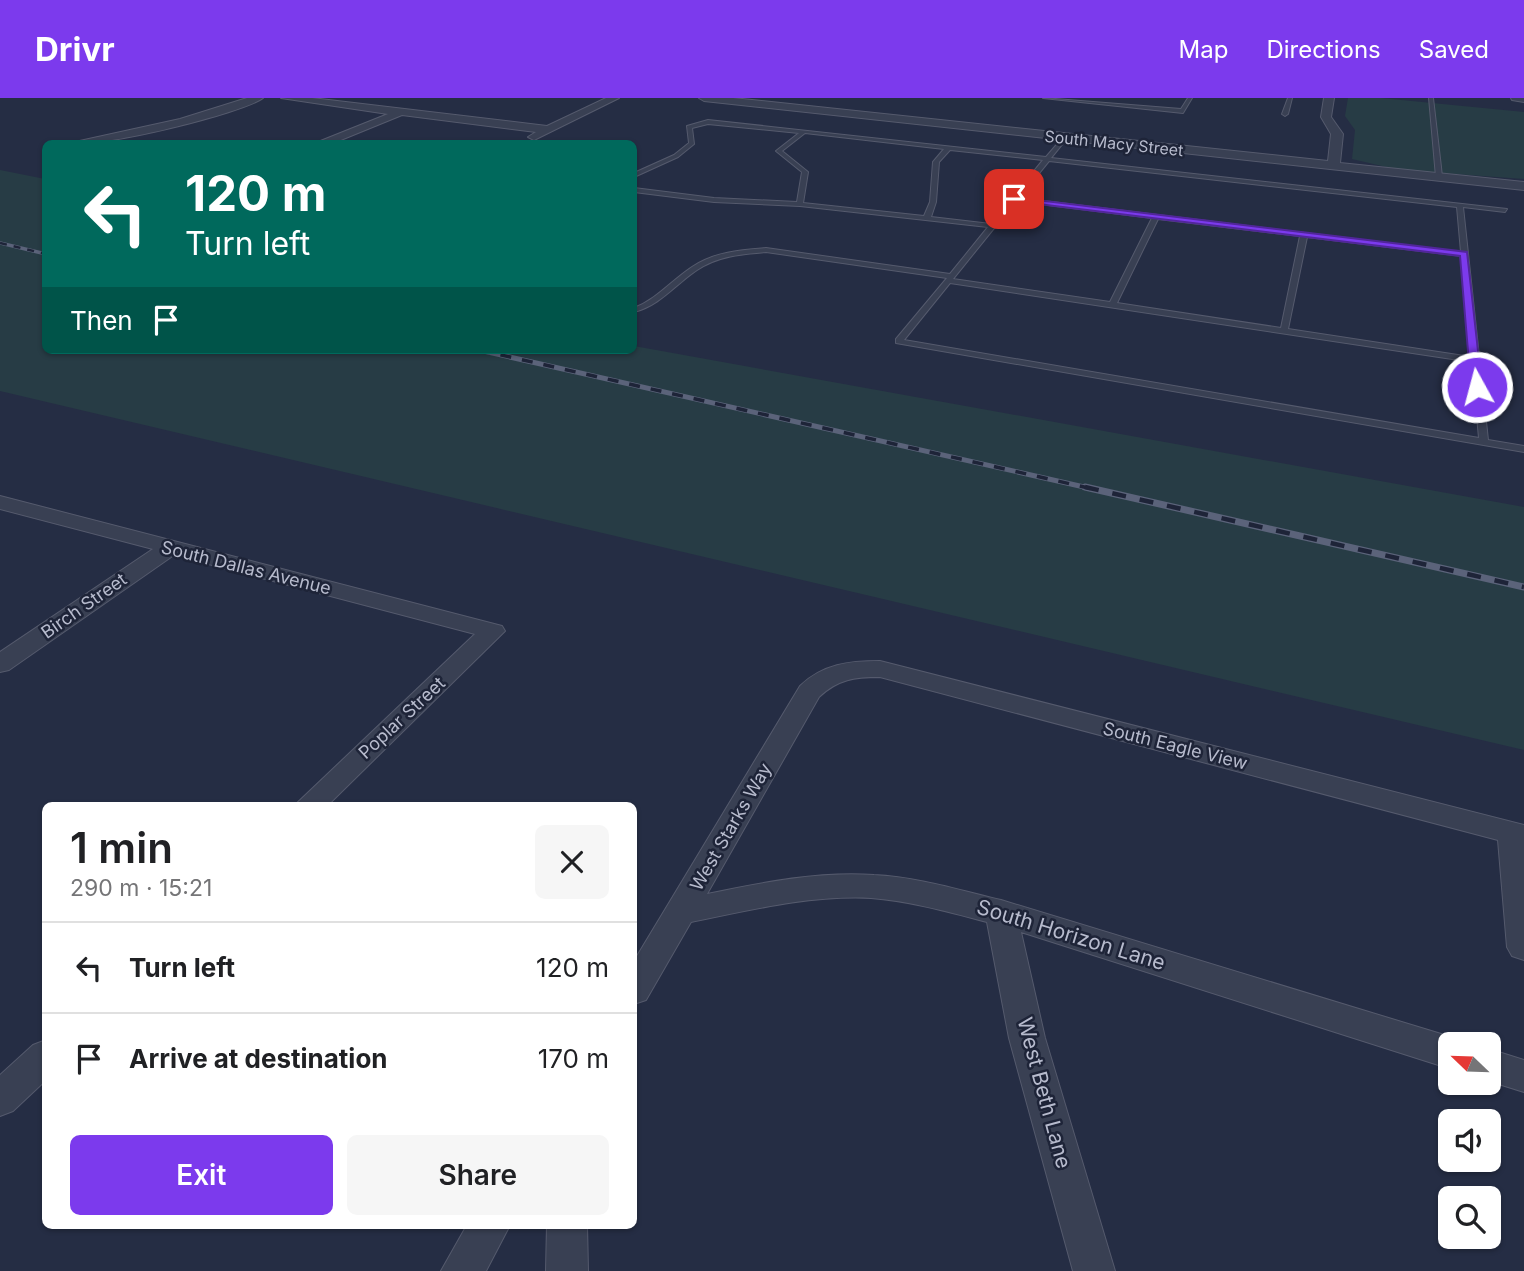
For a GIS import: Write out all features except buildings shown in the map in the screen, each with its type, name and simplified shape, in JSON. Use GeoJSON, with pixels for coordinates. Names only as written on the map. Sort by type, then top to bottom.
{"type":"FeatureCollection","features":[{"type":"Feature","properties":{"kind":"street"},"geometry":{"type":"LineString","coordinates":[[91,140],[182,122],[258,98]]}},
{"type":"Feature","properties":{"kind":"street"},"geometry":{"type":"LineString","coordinates":[[286,98],[549,130]]}},
{"type":"Feature","properties":{"kind":"street"},"geometry":{"type":"LineString","coordinates":[[529,140],[614,98]]}},
{"type":"Feature","properties":{"kind":"street","name":"South Macy Street"},"geometry":{"type":"LineString","coordinates":[[704,98],[1524,186]]}},
{"type":"Feature","properties":{"kind":"street"},"geometry":{"type":"LineString","coordinates":[[1329,98],[1326,117],[1338,134],[1333,166]]}},
{"type":"Feature","properties":{"kind":"street"},"geometry":{"type":"LineString","coordinates":[[1516,98],[1524,99]]}},
{"type":"Feature","properties":{"kind":"street"},"geometry":{"type":"LineString","coordinates":[[329,140],[402,112]]}},
{"type":"Feature","properties":{"kind":"street","name":"South Dallas Avenue"},"geometry":{"type":"LineString","coordinates":[[0,502],[493,631]]}},
{"type":"Feature","properties":{"kind":"street","name":"Birch Street"},"geometry":{"type":"LineString","coordinates":[[0,664],[169,548]]}},
{"type":"Feature","properties":{"kind":"street","name":"Poplar Street"},"geometry":{"type":"LineString","coordinates":[[313,802],[493,631]]}},
{"type":"Feature","properties":{"kind":"street","name":"South Eagle View"},"geometry":{"type":"LineString","coordinates":[[836,671],[880,669],[1513,833],[1524,947]]}},
{"type":"Feature","properties":{"kind":"street","name":"West Starks Way"},"geometry":{"type":"LineString","coordinates":[[637,985],[809,692],[820,680],[836,671]]}},
{"type":"Feature","properties":{"kind":"street","name":"South Horizon Lane"},"geometry":{"type":"LineString","coordinates":[[682,911],[765,894],[855,886],[926,894],[1001,913],[1438,1049]]}},
{"type":"Feature","properties":{"kind":"street","name":"West Beth Lane"},"geometry":{"type":"LineString","coordinates":[[1001,913],[1027,1038],[1094,1271]]}},
{"type":"Feature","properties":{"kind":"street"},"geometry":{"type":"LineString","coordinates":[[0,1099],[42,1060]]}},
{"type":"Feature","properties":{"kind":"street"},"geometry":{"type":"LineString","coordinates":[[1502,1069],[1524,1076]]}},
{"type":"Feature","properties":{"kind":"street"},"geometry":{"type":"LineString","coordinates":[[462,1271],[488,1229]]}},
{"type":"Feature","properties":{"kind":"street"},"geometry":{"type":"LineString","coordinates":[[568,1229],[568,1271]]}},
{"type":"Feature","properties":{"kind":"lane"},"geometry":{"type":"LineString","coordinates":[[1045,98],[1183,111],[1190,98]]}},
{"type":"Feature","properties":{"kind":"lane"},"geometry":{"type":"LineString","coordinates":[[1285,114],[1290,98]]}},
{"type":"Feature","properties":{"kind":"lane"},"geometry":{"type":"LineString","coordinates":[[1432,98],[1433,132],[1438,140],[1439,177]]}},
{"type":"Feature","properties":{"kind":"lane"},"geometry":{"type":"LineString","coordinates":[[637,174],[676,156],[692,143],[689,127],[695,124],[727,122],[1505,210]]}},
{"type":"Feature","properties":{"kind":"lane"},"geometry":{"type":"LineString","coordinates":[[800,204],[805,172],[779,151],[805,131]]}},
{"type":"Feature","properties":{"kind":"lane"},"geometry":{"type":"LineString","coordinates":[[1065,137],[899,341],[1524,449]]}},
{"type":"Feature","properties":{"kind":"lane"},"geometry":{"type":"LineString","coordinates":[[927,218],[933,202],[936,162],[949,147]]}},
{"type":"Feature","properties":{"kind":"lane"},"geometry":{"type":"LineString","coordinates":[[637,190],[714,200],[800,204],[992,226]]}},
{"type":"Feature","properties":{"kind":"lane"},"geometry":{"type":"LineString","coordinates":[[1014,199],[1464,254]]}},
{"type":"Feature","properties":{"kind":"lane"},"geometry":{"type":"LineString","coordinates":[[1460,205],[1473,360],[1484,442]]}},
{"type":"Feature","properties":{"kind":"lane"},"geometry":{"type":"LineString","coordinates":[[1112,305],[1156,216]]}},
{"type":"Feature","properties":{"kind":"lane"},"geometry":{"type":"LineString","coordinates":[[1284,331],[1304,234]]}},
{"type":"Feature","properties":{"kind":"lane"},"geometry":{"type":"LineString","coordinates":[[637,309],[652,302],[701,265],[735,253],[766,250],[1473,360]]}},
{"type":"Feature","properties":{"kind":"shaded area"},"geometry":{"type":"Polygon","coordinates":[[[1348,98],[1381,98],[1524,112],[1524,179],[1399,170],[1352,159],[1355,130],[1345,116],[1348,98]]]}},
{"type":"Feature","properties":{"kind":"shaded area"},"geometry":{"type":"Polygon","coordinates":[[[0,170],[42,178],[42,354],[637,354],[637,347],[1524,507],[1524,750],[0,391],[0,170]]]}},
{"type":"Feature","properties":{"kind":"railway"},"geometry":{"type":"LineString","coordinates":[[0,243],[42,253]]}},
{"type":"Feature","properties":{"kind":"railway"},"geometry":{"type":"LineString","coordinates":[[497,354],[1093,489]]}},
{"type":"Feature","properties":{"kind":"railway"},"geometry":{"type":"LineString","coordinates":[[1085,487],[1524,587]]}},
{"type":"Feature","properties":{"kind":"route"},"geometry":{"type":"LineString","coordinates":[[1014,199],[1464,254],[1477,387]]}}]}
